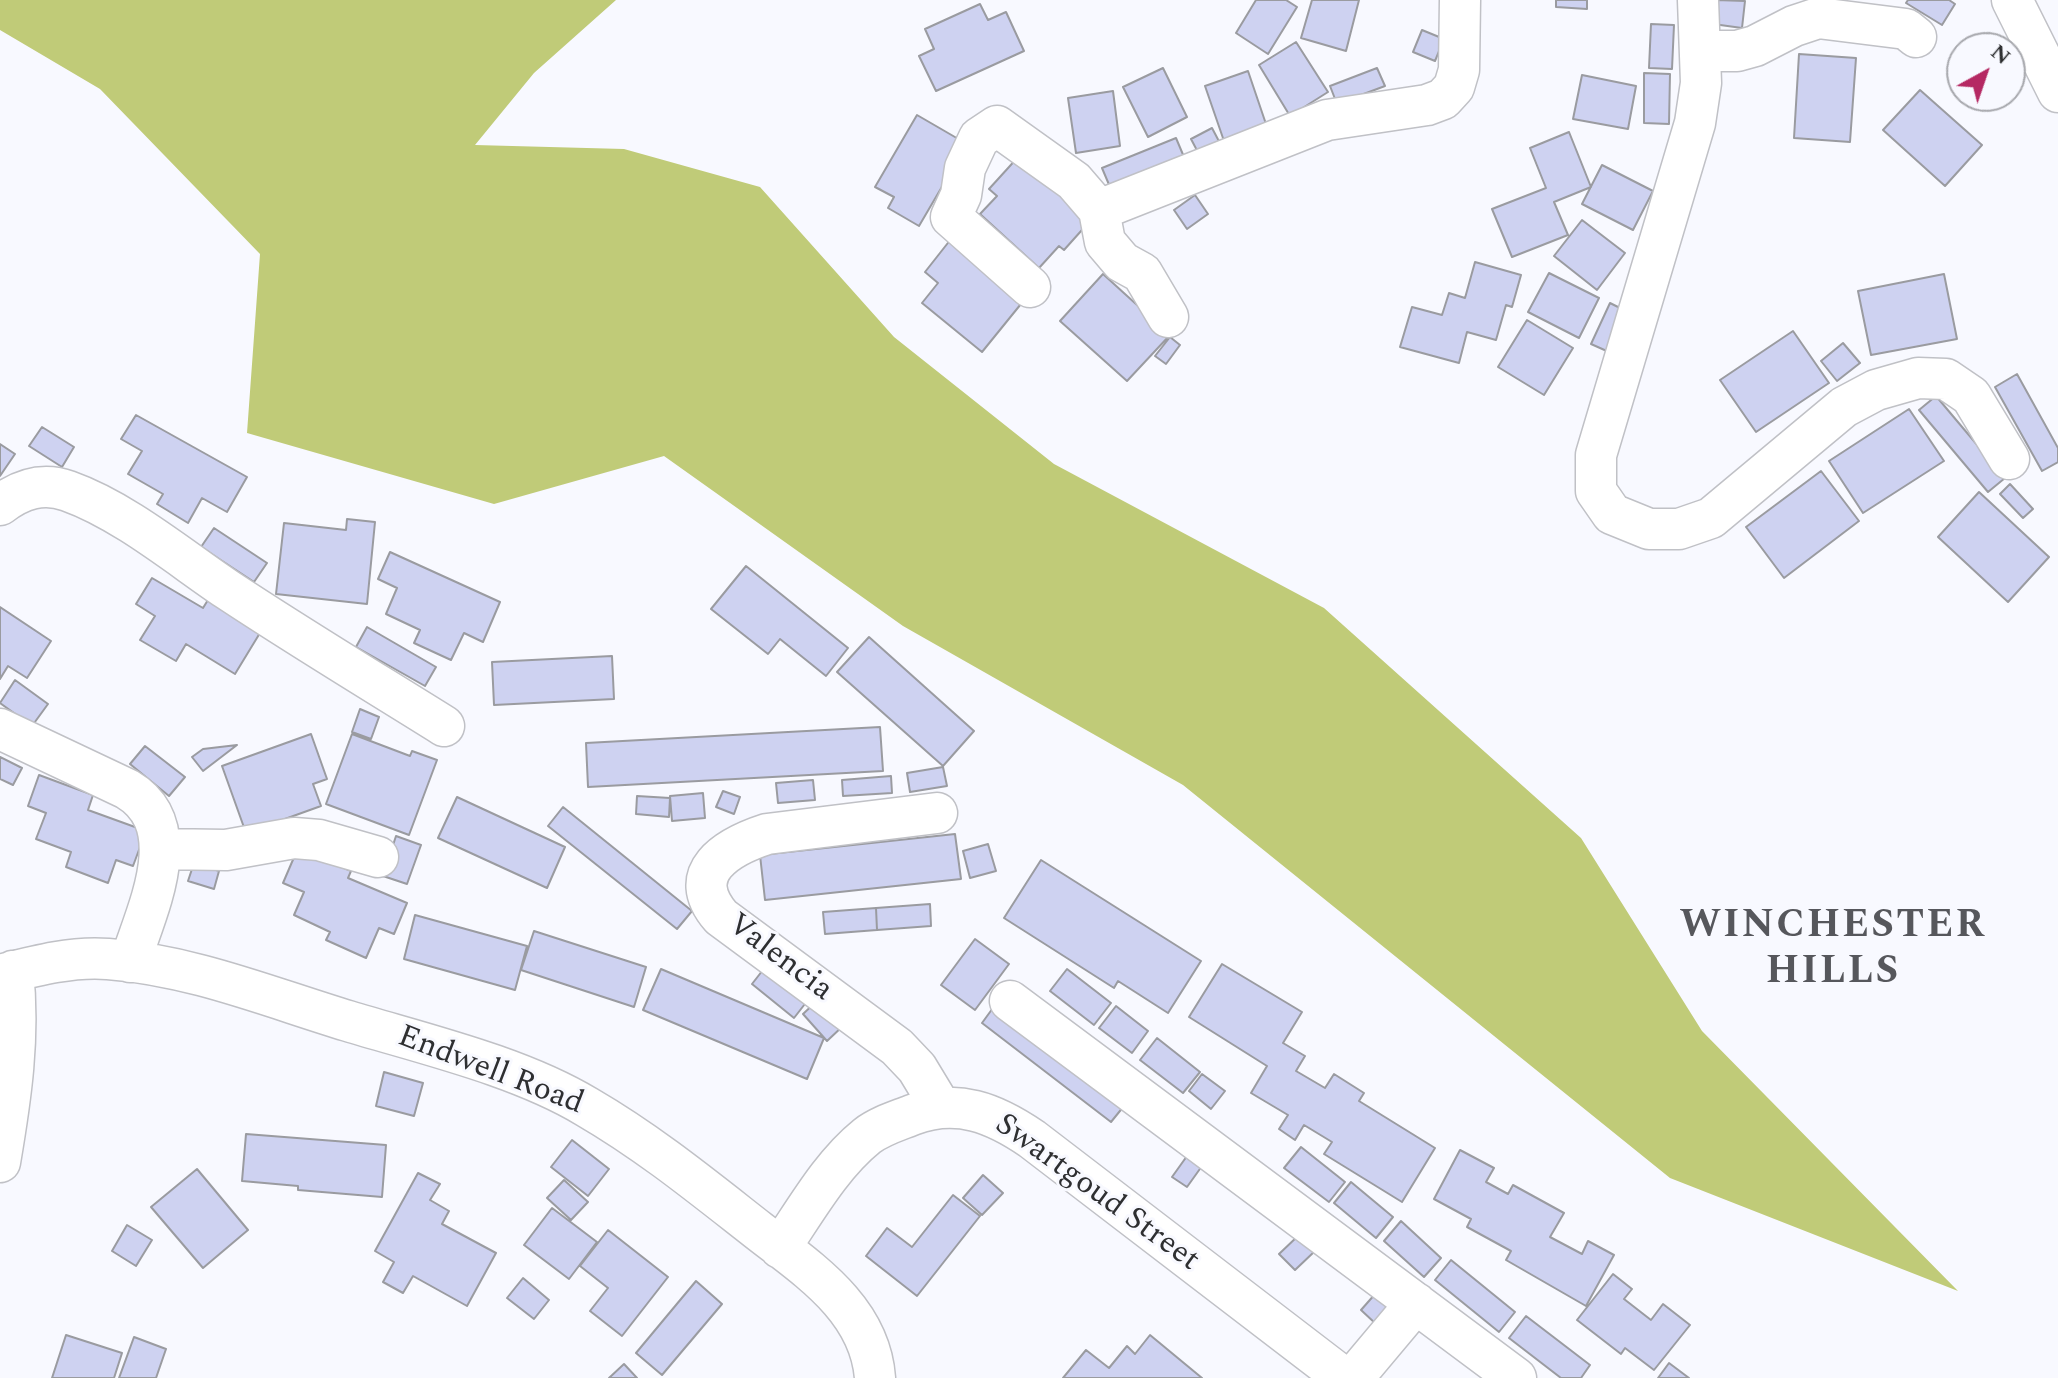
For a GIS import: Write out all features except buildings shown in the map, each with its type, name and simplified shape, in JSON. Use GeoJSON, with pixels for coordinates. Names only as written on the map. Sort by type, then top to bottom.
{"type":"FeatureCollection","features":[{"type":"Feature","properties":{"kind":"street"},"geometry":{"type":"LineString","coordinates":[[1099,210],[1327,120],[1427,105],[1443,99],[1454,87],[1459,70],[1460,0]]}},
{"type":"Feature","properties":{"kind":"street"},"geometry":{"type":"LineString","coordinates":[[1698,0],[1701,83],[1695,123],[1596,455],[1596,491],[1612,514],[1649,529],[1679,529],[1711,518],[1844,407],[1876,390],[1918,378],[1946,379],[1971,396],[2009,459]]}},
{"type":"Feature","properties":{"kind":"street"},"geometry":{"type":"LineString","coordinates":[[2012,0],[2058,92]]}},
{"type":"Feature","properties":{"kind":"street"},"geometry":{"type":"LineString","coordinates":[[1700,51],[1737,51],[1755,46],[1794,26],[1818,18],[1906,29],[1916,37]]}},
{"type":"Feature","properties":{"kind":"street"},"geometry":{"type":"LineString","coordinates":[[1030,287],[951,217],[961,195],[965,168],[979,138],[997,126],[1074,181],[1099,210],[1105,242],[1122,262],[1142,273],[1168,317]]}},
{"type":"Feature","properties":{"kind":"street"},"geometry":{"type":"LineString","coordinates":[[0,505],[26,489],[42,487],[66,491],[90,502],[125,521],[251,605],[444,726]]}},
{"type":"Feature","properties":{"kind":"street"},"geometry":{"type":"LineString","coordinates":[[0,729],[139,797],[155,817],[160,849],[154,885],[130,962]]}},
{"type":"Feature","properties":{"kind":"street","name":"Valencia"},"geometry":{"type":"LineString","coordinates":[[937,813],[767,834],[740,842],[724,853],[712,867],[706,893],[711,906],[721,917],[897,1047],[917,1068],[940,1106]]}},
{"type":"Feature","properties":{"kind":"street"},"geometry":{"type":"LineString","coordinates":[[160,849],[226,850],[294,838],[319,840],[378,857]]}},
{"type":"Feature","properties":{"kind":"street","name":"Endwell Road"},"geometry":{"type":"LineString","coordinates":[[7,973],[69,960],[104,959],[171,968],[223,981],[524,1078],[585,1105],[642,1142],[815,1276],[856,1318],[874,1360],[875,1378]]}},
{"type":"Feature","properties":{"kind":"street"},"geometry":{"type":"LineString","coordinates":[[0,1162],[16,1052],[17,1010],[7,973]]}},
{"type":"Feature","properties":{"kind":"street"},"geometry":{"type":"LineString","coordinates":[[1010,1001],[1516,1378]]}},
{"type":"Feature","properties":{"kind":"street","name":"Swartgoud Street"},"geometry":{"type":"LineString","coordinates":[[780,1248],[833,1171],[868,1135],[893,1122],[940,1106],[971,1110],[1012,1126],[1344,1378]]}},
{"type":"Feature","properties":{"kind":"street"},"geometry":{"type":"LineString","coordinates":[[1353,1378],[1416,1303]]}},
{"type":"Feature","properties":{"kind":"green space"},"geometry":{"type":"Polygon","coordinates":[[[0,0],[616,0],[534,73],[475,145],[624,149],[760,187],[894,337],[1054,464],[1324,608],[1581,838],[1702,1031],[1958,1291],[1670,1178],[1183,785],[903,626],[664,456],[494,504],[247,433],[260,254],[100,89],[0,30],[0,0]]]}},
{"type":"Feature","properties":{"kind":"district","name":"WINCHESTER HILLS"},"geometry":{"type":"Point","coordinates":[1833,951]}}]}
